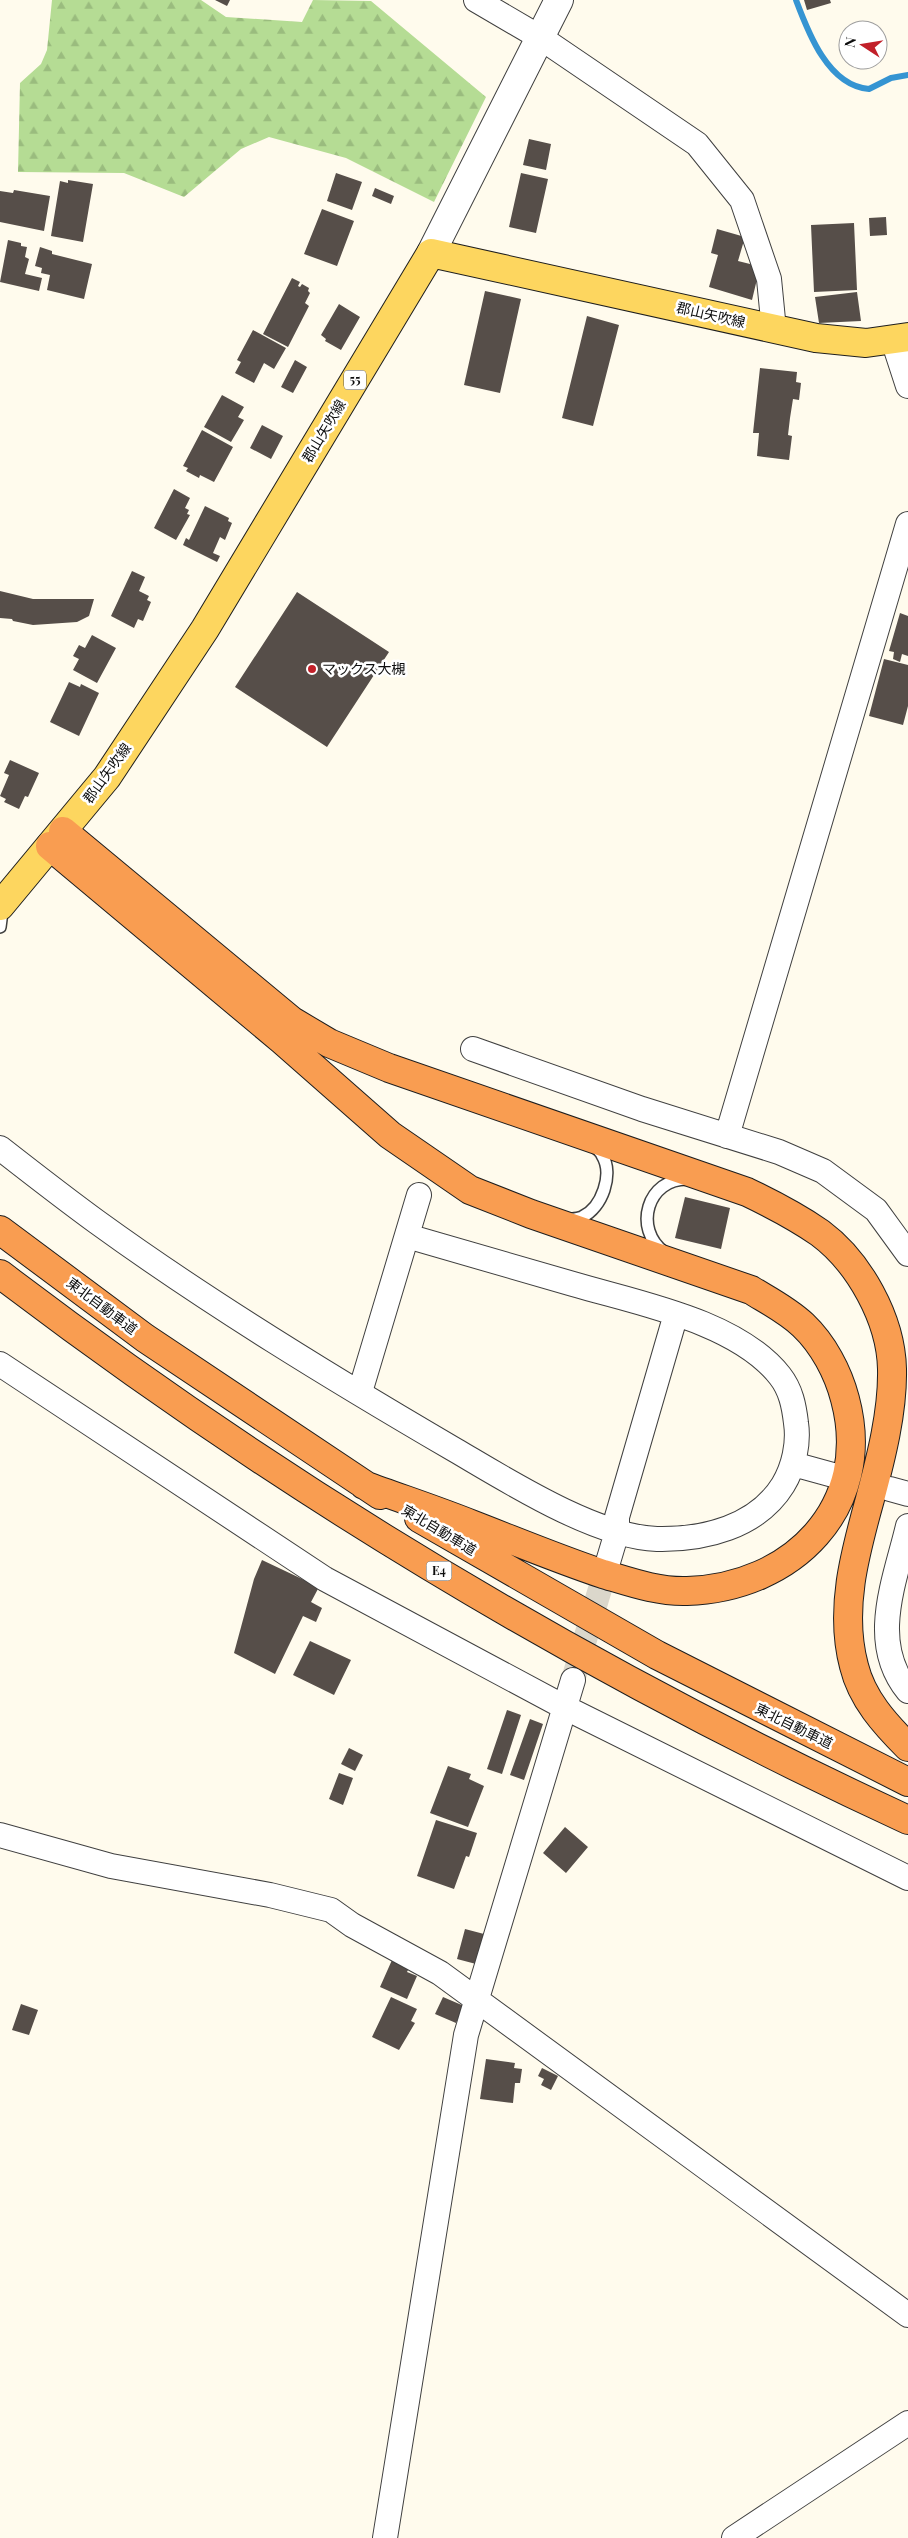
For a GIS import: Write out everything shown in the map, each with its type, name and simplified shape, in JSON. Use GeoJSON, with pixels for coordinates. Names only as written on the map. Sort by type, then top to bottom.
{"type":"FeatureCollection","features":[{"type":"Feature","properties":{"kind":"highway"},"geometry":{"type":"LineString","coordinates":[[56,838],[292,1021],[329,1043],[389,1068],[747,1192],[785,1210],[820,1234],[844,1254],[862,1277],[885,1327],[892,1368],[888,1418],[874,1486],[854,1558],[848,1594],[854,1666],[870,1703],[908,1747]]}},
{"type":"Feature","properties":{"kind":"highway"},"geometry":{"type":"LineString","coordinates":[[56,838],[390,1135],[470,1190],[554,1222],[751,1290],[781,1307],[804,1326],[824,1352],[840,1382],[849,1414],[852,1445],[842,1494],[830,1518],[813,1539],[784,1562],[755,1579],[723,1588],[685,1591],[651,1588],[559,1559],[469,1523],[364,1485]]}},
{"type":"Feature","properties":{"kind":"highway","name":"東北自動車道"},"geometry":{"type":"LineString","coordinates":[[0,1230],[145,1338],[364,1485],[657,1655],[908,1782]]}},
{"type":"Feature","properties":{"kind":"highway","name":"E4"},"geometry":{"type":"LineString","coordinates":[[0,1274],[127,1367],[212,1426],[449,1578],[536,1628],[717,1725],[844,1791],[908,1820]]}},
{"type":"Feature","properties":{"kind":"main road","name":"郡山矢吹線"},"geometry":{"type":"LineString","coordinates":[[1,912],[56,838],[107,777],[205,629],[431,253],[544,276],[774,330],[816,338],[866,343],[900,338]]}},
{"type":"Feature","properties":{"kind":"street"},"geometry":{"type":"LineString","coordinates":[[476,0],[541,38],[697,144],[715,164],[742,200],[769,279],[774,330]]}},
{"type":"Feature","properties":{"kind":"street"},"geometry":{"type":"LineString","coordinates":[[431,253],[560,0]]}},
{"type":"Feature","properties":{"kind":"street"},"geometry":{"type":"LineString","coordinates":[[900,338],[908,386]]}},
{"type":"Feature","properties":{"kind":"street"},"geometry":{"type":"LineString","coordinates":[[727,1136],[908,524]]}},
{"type":"Feature","properties":{"kind":"street"},"geometry":{"type":"LineString","coordinates":[[473,1050],[642,1109],[779,1152],[823,1171],[876,1210],[908,1254]]}},
{"type":"Feature","properties":{"kind":"street"},"geometry":{"type":"LineString","coordinates":[[0,1148],[98,1223],[205,1296],[503,1478],[561,1509],[617,1532],[656,1539],[711,1534],[730,1528],[749,1518],[768,1504],[784,1483],[793,1464],[798,1430],[793,1401],[782,1378],[764,1359],[745,1345],[695,1320],[407,1236]]}},
{"type":"Feature","properties":{"kind":"street"},"geometry":{"type":"LineString","coordinates":[[360,1392],[420,1196]]}},
{"type":"Feature","properties":{"kind":"street"},"geometry":{"type":"LineString","coordinates":[[608,1562],[617,1532],[617,1517],[676,1314]]}},
{"type":"Feature","properties":{"kind":"street"},"geometry":{"type":"LineString","coordinates":[[0,1364],[325,1579],[566,1708],[908,1878]]}},
{"type":"Feature","properties":{"kind":"street"},"geometry":{"type":"LineString","coordinates":[[793,1464],[833,1475]]}},
{"type":"Feature","properties":{"kind":"street"},"geometry":{"type":"LineString","coordinates":[[908,1526],[890,1598],[887,1628],[888,1653],[897,1678],[908,1691]]}},
{"type":"Feature","properties":{"kind":"street"},"geometry":{"type":"LineString","coordinates":[[385,2538],[466,2035],[573,1680]]}},
{"type":"Feature","properties":{"kind":"street"},"geometry":{"type":"LineString","coordinates":[[0,1835],[111,1866],[270,1895],[331,1910],[440,1973],[477,2002],[908,2315]]}},
{"type":"Feature","properties":{"kind":"street"},"geometry":{"type":"LineString","coordinates":[[734,2538],[908,2423]]}},
{"type":"Feature","properties":{"kind":"lane"},"geometry":{"type":"LineString","coordinates":[[554,1222],[582,1217],[595,1207],[603,1191],[606,1173],[603,1156],[591,1143],[568,1129]]}},
{"type":"Feature","properties":{"kind":"lane"},"geometry":{"type":"LineString","coordinates":[[681,1265],[658,1248],[651,1237],[647,1212],[653,1194],[666,1184],[681,1178],[711,1179]]}},
{"type":"Feature","properties":{"kind":"green space"},"geometry":{"type":"Polygon","coordinates":[[[52,0],[201,0],[226,17],[302,22],[313,0],[371,1],[486,97],[434,202],[346,158],[269,137],[241,149],[184,197],[124,173],[18,172],[20,83],[41,64],[47,50],[52,0]]]}},
{"type":"Feature","properties":{"kind":"building"},"geometry":{"type":"Polygon","coordinates":[[[215,0],[230,0],[227,6],[215,0]]]}},
{"type":"Feature","properties":{"kind":"building"},"geometry":{"type":"Polygon","coordinates":[[[804,0],[830,0],[831,3],[807,10],[804,0]]]}},
{"type":"Feature","properties":{"kind":"building"},"geometry":{"type":"Polygon","coordinates":[[[529,139],[551,144],[546,170],[523,165],[529,139]]]}},
{"type":"Feature","properties":{"kind":"building"},"geometry":{"type":"Polygon","coordinates":[[[336,173],[362,182],[352,210],[327,201],[336,173]]]}},
{"type":"Feature","properties":{"kind":"building"},"geometry":{"type":"Polygon","coordinates":[[[521,173],[548,179],[536,233],[509,227],[521,173]]]}},
{"type":"Feature","properties":{"kind":"building"},"geometry":{"type":"Polygon","coordinates":[[[68,180],[93,184],[83,242],[51,236],[60,181],[68,183],[68,180]]]}},
{"type":"Feature","properties":{"kind":"building"},"geometry":{"type":"Polygon","coordinates":[[[375,188],[394,196],[391,204],[372,196],[375,188]]]}},
{"type":"Feature","properties":{"kind":"building"},"geometry":{"type":"Polygon","coordinates":[[[14,190],[50,196],[44,231],[0,222],[0,191],[13,193],[14,190]]]}},
{"type":"Feature","properties":{"kind":"building"},"geometry":{"type":"Polygon","coordinates":[[[322,209],[354,221],[337,266],[304,254],[322,209]]]}},
{"type":"Feature","properties":{"kind":"building"},"geometry":{"type":"Polygon","coordinates":[[[886,217],[887,235],[870,236],[869,218],[886,217]]]}},
{"type":"Feature","properties":{"kind":"building"},"geometry":{"type":"Polygon","coordinates":[[[854,223],[857,290],[814,292],[811,225],[854,223]]]}},
{"type":"Feature","properties":{"kind":"building"},"geometry":{"type":"Polygon","coordinates":[[[717,229],[745,237],[738,261],[754,265],[758,275],[752,300],[709,287],[718,255],[711,253],[717,229]]]}},
{"type":"Feature","properties":{"kind":"building"},"geometry":{"type":"Polygon","coordinates":[[[8,240],[21,243],[21,246],[27,247],[25,257],[29,259],[25,274],[42,278],[39,291],[0,282],[8,240]]]}},
{"type":"Feature","properties":{"kind":"building"},"geometry":{"type":"Polygon","coordinates":[[[40,247],[52,251],[52,254],[92,264],[84,299],[47,290],[50,275],[41,273],[42,268],[35,266],[40,247]]]}},
{"type":"Feature","properties":{"kind":"building"},"geometry":{"type":"Polygon","coordinates":[[[292,278],[300,282],[298,286],[300,287],[302,284],[309,288],[308,291],[310,293],[305,303],[309,306],[288,347],[263,334],[292,278]]]}},
{"type":"Feature","properties":{"kind":"building"},"geometry":{"type":"Polygon","coordinates":[[[485,291],[521,299],[500,393],[464,385],[485,291]]]}},
{"type":"Feature","properties":{"kind":"building"},"geometry":{"type":"Polygon","coordinates":[[[857,292],[861,321],[819,323],[815,297],[857,292]]]}},
{"type":"Feature","properties":{"kind":"building"},"geometry":{"type":"Polygon","coordinates":[[[339,304],[360,317],[341,350],[325,341],[326,339],[321,335],[339,304]]]}},
{"type":"Feature","properties":{"kind":"building"},"geometry":{"type":"Polygon","coordinates":[[[587,316],[619,325],[593,426],[562,418],[587,316]]]}},
{"type":"Feature","properties":{"kind":"building"},"geometry":{"type":"Polygon","coordinates":[[[253,330],[286,348],[274,369],[264,363],[254,383],[235,373],[241,362],[237,360],[253,330]]]}},
{"type":"Feature","properties":{"kind":"building"},"geometry":{"type":"Polygon","coordinates":[[[295,360],[307,367],[293,393],[281,387],[295,360]]]}},
{"type":"Feature","properties":{"kind":"building"},"geometry":{"type":"Polygon","coordinates":[[[760,368],[797,372],[796,382],[801,383],[799,400],[793,399],[790,418],[788,435],[792,436],[789,460],[757,456],[759,433],[753,433],[760,368]]]}},
{"type":"Feature","properties":{"kind":"building"},"geometry":{"type":"Polygon","coordinates":[[[222,395],[244,407],[238,417],[244,420],[231,442],[204,427],[222,395]]]}},
{"type":"Feature","properties":{"kind":"building"},"geometry":{"type":"Polygon","coordinates":[[[262,425],[283,436],[271,459],[250,448],[262,425]]]}},
{"type":"Feature","properties":{"kind":"building"},"geometry":{"type":"Polygon","coordinates":[[[202,430],[233,447],[214,482],[200,475],[199,478],[186,471],[188,468],[183,466],[202,430]]]}},
{"type":"Feature","properties":{"kind":"building"},"geometry":{"type":"Polygon","coordinates":[[[174,489],[190,498],[185,508],[189,510],[187,514],[190,515],[176,540],[154,528],[174,489]]]}},
{"type":"Feature","properties":{"kind":"building"},"geometry":{"type":"Polygon","coordinates":[[[205,506],[229,518],[228,521],[232,523],[225,540],[220,537],[213,553],[220,556],[217,562],[183,545],[186,538],[189,540],[205,506]]]}},
{"type":"Feature","properties":{"kind":"building"},"geometry":{"type":"Polygon","coordinates":[[[132,571],[145,577],[139,591],[149,596],[147,600],[151,602],[143,621],[138,619],[134,628],[111,616],[132,571]]]}},
{"type":"Feature","properties":{"kind":"building"},"geometry":{"type":"Polygon","coordinates":[[[0,591],[33,599],[94,599],[89,616],[77,622],[33,625],[13,621],[12,619],[0,618],[0,591]]]}},
{"type":"Feature","properties":{"kind":"building","name":"マックス大槻"},"geometry":{"type":"Polygon","coordinates":[[[297,592],[389,652],[327,747],[235,687],[297,592]]]}},
{"type":"Feature","properties":{"kind":"building"},"geometry":{"type":"Polygon","coordinates":[[[900,613],[908,616],[908,656],[902,654],[900,662],[893,659],[894,652],[889,651],[900,613]]]}},
{"type":"Feature","properties":{"kind":"building"},"geometry":{"type":"Polygon","coordinates":[[[92,635],[116,648],[97,683],[73,670],[79,659],[73,656],[79,645],[85,648],[92,635]]]}},
{"type":"Feature","properties":{"kind":"building"},"geometry":{"type":"Polygon","coordinates":[[[884,659],[908,665],[908,706],[903,725],[869,716],[884,659]]]}},
{"type":"Feature","properties":{"kind":"building"},"geometry":{"type":"Polygon","coordinates":[[[69,682],[80,687],[81,684],[99,693],[79,736],[50,722],[69,682]]]}},
{"type":"Feature","properties":{"kind":"building"},"geometry":{"type":"Polygon","coordinates":[[[10,760],[39,773],[28,797],[25,796],[19,809],[4,802],[6,799],[0,796],[9,775],[4,773],[10,760]]]}},
{"type":"Feature","properties":{"kind":"building"},"geometry":{"type":"Polygon","coordinates":[[[685,1197],[730,1208],[721,1249],[675,1238],[685,1197]]]}},
{"type":"Feature","properties":{"kind":"building"},"geometry":{"type":"Polygon","coordinates":[[[262,1560],[319,1587],[311,1602],[322,1608],[316,1622],[303,1616],[275,1674],[234,1653],[254,1579],[262,1560]]]}},
{"type":"Feature","properties":{"kind":"building"},"geometry":{"type":"Polygon","coordinates":[[[310,1641],[351,1660],[334,1695],[293,1675],[310,1641]]]}},
{"type":"Feature","properties":{"kind":"building"},"geometry":{"type":"Polygon","coordinates":[[[507,1710],[521,1715],[502,1774],[487,1769],[507,1710]]]}},
{"type":"Feature","properties":{"kind":"building"},"geometry":{"type":"Polygon","coordinates":[[[530,1719],[543,1724],[524,1780],[510,1775],[530,1719]]]}},
{"type":"Feature","properties":{"kind":"building"},"geometry":{"type":"Polygon","coordinates":[[[349,1748],[363,1755],[355,1771],[341,1764],[349,1748]]]}},
{"type":"Feature","properties":{"kind":"building"},"geometry":{"type":"Polygon","coordinates":[[[448,1766],[471,1774],[469,1779],[484,1786],[468,1827],[430,1813],[448,1766]]]}},
{"type":"Feature","properties":{"kind":"building"},"geometry":{"type":"Polygon","coordinates":[[[339,1773],[353,1778],[343,1805],[329,1799],[339,1773]]]}},
{"type":"Feature","properties":{"kind":"building"},"geometry":{"type":"Polygon","coordinates":[[[436,1820],[477,1833],[469,1857],[466,1856],[454,1889],[417,1876],[436,1820]]]}},
{"type":"Feature","properties":{"kind":"building"},"geometry":{"type":"Polygon","coordinates":[[[565,1827],[588,1847],[566,1873],[543,1853],[565,1827]]]}},
{"type":"Feature","properties":{"kind":"building"},"geometry":{"type":"Polygon","coordinates":[[[465,1929],[484,1934],[476,1964],[457,1959],[465,1929]]]}},
{"type":"Feature","properties":{"kind":"building"},"geometry":{"type":"Polygon","coordinates":[[[392,1960],[409,1968],[407,1972],[417,1976],[407,1999],[380,1987],[392,1960]]]}},
{"type":"Feature","properties":{"kind":"building"},"geometry":{"type":"Polygon","coordinates":[[[391,1997],[417,2009],[411,2021],[415,2023],[399,2050],[372,2037],[391,1997]]]}},
{"type":"Feature","properties":{"kind":"building"},"geometry":{"type":"Polygon","coordinates":[[[443,1997],[464,2006],[456,2023],[435,2014],[443,1997]]]}},
{"type":"Feature","properties":{"kind":"building"},"geometry":{"type":"Polygon","coordinates":[[[21,2004],[38,2010],[29,2035],[12,2030],[21,2004]]]}},
{"type":"Feature","properties":{"kind":"building"},"geometry":{"type":"Polygon","coordinates":[[[486,2059],[515,2063],[514,2068],[522,2069],[520,2083],[515,2083],[513,2103],[480,2099],[486,2059]]]}},
{"type":"Feature","properties":{"kind":"building"},"geometry":{"type":"Polygon","coordinates":[[[542,2068],[558,2076],[551,2090],[541,2085],[544,2079],[538,2076],[542,2068]]]}},
{"type":"Feature","properties":{"kind":"waterway"},"geometry":{"type":"LineString","coordinates":[[796,0],[807,27],[822,55],[831,68],[842,78],[855,86],[869,89],[891,78],[908,75]]}},
{"type":"Feature","properties":{"kind":"tunnel"},"geometry":{"type":"LineString","coordinates":[[573,1680],[608,1562]]}},
{"type":"Feature","properties":{"kind":"place","name":"マックス大槻"},"geometry":{"type":"Point","coordinates":[312,669]}}]}
